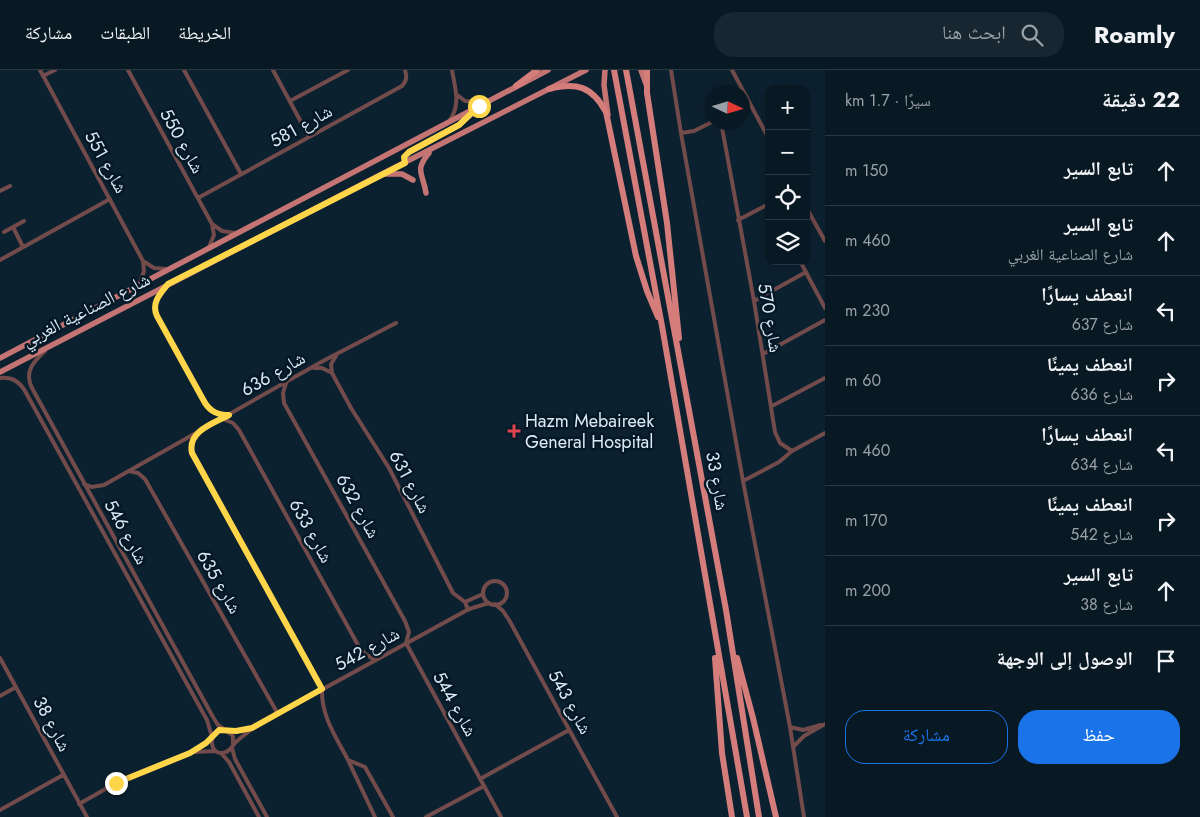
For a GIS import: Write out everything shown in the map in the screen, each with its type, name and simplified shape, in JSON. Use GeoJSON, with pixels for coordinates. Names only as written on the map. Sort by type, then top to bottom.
{"type":"FeatureCollection","features":[{"type":"Feature","properties":{"kind":"highway"},"geometry":{"type":"LineString","coordinates":[[516,86],[537,70]]}},
{"type":"Feature","properties":{"kind":"highway","name":"شارع 33"},"geometry":{"type":"LineString","coordinates":[[614,70],[662,326],[747,817]]}},
{"type":"Feature","properties":{"kind":"highway","name":"شارع 33"},"geometry":{"type":"LineString","coordinates":[[626,70],[729,630],[759,817]]}},
{"type":"Feature","properties":{"kind":"highway"},"geometry":{"type":"LineString","coordinates":[[647,70],[646,86],[667,223],[678,320],[678,352]]}},
{"type":"Feature","properties":{"kind":"highway"},"geometry":{"type":"LineString","coordinates":[[548,89],[569,85],[575,86],[585,90],[601,103],[609,122],[636,256],[646,291],[662,326]]}},
{"type":"Feature","properties":{"kind":"highway"},"geometry":{"type":"LineString","coordinates":[[729,630],[753,718],[776,817]]}},
{"type":"Feature","properties":{"kind":"highway"},"geometry":{"type":"LineString","coordinates":[[714,632],[722,753],[732,817]]}},
{"type":"Feature","properties":{"kind":"main road","name":"شارع الصناعية الغربي"},"geometry":{"type":"LineString","coordinates":[[0,358],[548,70]]}},
{"type":"Feature","properties":{"kind":"main road","name":"شارع الصناعية الغربي"},"geometry":{"type":"LineString","coordinates":[[0,372],[382,174],[406,159],[432,149],[586,70]]}},
{"type":"Feature","properties":{"kind":"main road"},"geometry":{"type":"LineString","coordinates":[[605,70],[604,85],[609,122]]}},
{"type":"Feature","properties":{"kind":"main road"},"geometry":{"type":"LineString","coordinates":[[642,70],[646,86]]}},
{"type":"Feature","properties":{"kind":"main road"},"geometry":{"type":"LineString","coordinates":[[400,149],[406,159],[459,125],[479,106]]}},
{"type":"Feature","properties":{"kind":"main road"},"geometry":{"type":"LineString","coordinates":[[426,193],[420,169],[423,160],[432,149]]}},
{"type":"Feature","properties":{"kind":"main road"},"geometry":{"type":"LineString","coordinates":[[382,174],[402,174],[413,180]]}},
{"type":"Feature","properties":{"kind":"street","name":"شارع 551"},"geometry":{"type":"LineString","coordinates":[[40,70],[143,261]]}},
{"type":"Feature","properties":{"kind":"street"},"geometry":{"type":"LineString","coordinates":[[44,76],[55,70]]}},
{"type":"Feature","properties":{"kind":"street","name":"شارع 550"},"geometry":{"type":"LineString","coordinates":[[128,70],[212,224]]}},
{"type":"Feature","properties":{"kind":"street"},"geometry":{"type":"LineString","coordinates":[[184,70],[241,174]]}},
{"type":"Feature","properties":{"kind":"street"},"geometry":{"type":"LineString","coordinates":[[273,70],[308,137]]}},
{"type":"Feature","properties":{"kind":"street"},"geometry":{"type":"LineString","coordinates":[[290,101],[348,70]]}},
{"type":"Feature","properties":{"kind":"street","name":"شارع 581"},"geometry":{"type":"LineString","coordinates":[[198,198],[402,86],[406,82],[407,77],[405,70]]}},
{"type":"Feature","properties":{"kind":"street"},"geometry":{"type":"LineString","coordinates":[[447,124],[457,107],[452,70]]}},
{"type":"Feature","properties":{"kind":"street"},"geometry":{"type":"LineString","coordinates":[[671,70],[743,481],[790,727],[804,817]]}},
{"type":"Feature","properties":{"kind":"street"},"geometry":{"type":"LineString","coordinates":[[732,70],[740,85]]}},
{"type":"Feature","properties":{"kind":"street"},"geometry":{"type":"LineString","coordinates":[[456,94],[462,100],[470,103],[488,102]]}},
{"type":"Feature","properties":{"kind":"street"},"geometry":{"type":"LineString","coordinates":[[750,105],[765,132]]}},
{"type":"Feature","properties":{"kind":"street"},"geometry":{"type":"LineString","coordinates":[[681,133],[694,131],[705,126]]}},
{"type":"Feature","properties":{"kind":"street","name":"شارع 570"},"geometry":{"type":"LineString","coordinates":[[722,130],[777,438],[780,443],[792,451]]}},
{"type":"Feature","properties":{"kind":"street"},"geometry":{"type":"LineString","coordinates":[[0,191],[10,186]]}},
{"type":"Feature","properties":{"kind":"street"},"geometry":{"type":"LineString","coordinates":[[0,260],[110,199]]}},
{"type":"Feature","properties":{"kind":"street"},"geometry":{"type":"LineString","coordinates":[[738,220],[765,206]]}},
{"type":"Feature","properties":{"kind":"street"},"geometry":{"type":"LineString","coordinates":[[810,214],[825,241]]}},
{"type":"Feature","properties":{"kind":"street"},"geometry":{"type":"LineString","coordinates":[[4,232],[24,221]]}},
{"type":"Feature","properties":{"kind":"street"},"geometry":{"type":"LineString","coordinates":[[212,224],[228,233],[241,232]]}},
{"type":"Feature","properties":{"kind":"street"},"geometry":{"type":"LineString","coordinates":[[207,250],[214,235],[212,224]]}},
{"type":"Feature","properties":{"kind":"street"},"geometry":{"type":"LineString","coordinates":[[13,227],[24,247]]}},
{"type":"Feature","properties":{"kind":"street"},"geometry":{"type":"LineString","coordinates":[[143,261],[154,268],[173,268]]}},
{"type":"Feature","properties":{"kind":"street"},"geometry":{"type":"LineString","coordinates":[[138,286],[144,271],[143,261]]}},
{"type":"Feature","properties":{"kind":"street"},"geometry":{"type":"LineString","coordinates":[[802,265],[825,308]]}},
{"type":"Feature","properties":{"kind":"street"},"geometry":{"type":"LineString","coordinates":[[754,301],[806,272]]}},
{"type":"Feature","properties":{"kind":"street"},"geometry":{"type":"LineString","coordinates":[[168,284],[155,301],[155,312],[208,408],[218,414],[229,415]]}},
{"type":"Feature","properties":{"kind":"street"},"geometry":{"type":"LineString","coordinates":[[763,354],[825,320]]}},
{"type":"Feature","properties":{"kind":"street","name":"شارع 636"},"geometry":{"type":"LineString","coordinates":[[84,484],[92,487],[100,486],[396,323]]}},
{"type":"Feature","properties":{"kind":"street","name":"شارع 546"},"geometry":{"type":"LineString","coordinates":[[50,346],[31,366],[29,383],[213,717],[218,725],[226,730]]}},
{"type":"Feature","properties":{"kind":"street"},"geometry":{"type":"LineString","coordinates":[[332,373],[331,364],[336,355]]}},
{"type":"Feature","properties":{"kind":"street"},"geometry":{"type":"LineString","coordinates":[[310,369],[322,368],[332,373]]}},
{"type":"Feature","properties":{"kind":"street","name":"شارع 631"},"geometry":{"type":"LineString","coordinates":[[332,373],[351,408],[389,468],[453,593],[464,602]]}},
{"type":"Feature","properties":{"kind":"street","name":"شارع 546"},"geometry":{"type":"LineString","coordinates":[[0,378],[18,382],[25,391],[207,720],[211,738]]}},
{"type":"Feature","properties":{"kind":"street"},"geometry":{"type":"LineString","coordinates":[[772,406],[825,378]]}},
{"type":"Feature","properties":{"kind":"street","name":"شارع 632"},"geometry":{"type":"LineString","coordinates":[[286,383],[282,393],[284,403],[405,621],[408,632],[406,643]]}},
{"type":"Feature","properties":{"kind":"street","name":"شارع 633"},"geometry":{"type":"LineString","coordinates":[[220,420],[233,423],[239,430],[358,645],[365,654],[375,660]]}},
{"type":"Feature","properties":{"kind":"street"},"geometry":{"type":"LineString","coordinates":[[196,433],[191,444],[193,456],[322,689],[322,701],[326,717],[375,817]]}},
{"type":"Feature","properties":{"kind":"street"},"geometry":{"type":"LineString","coordinates":[[743,481],[779,462],[792,451],[825,433]]}},
{"type":"Feature","properties":{"kind":"street","name":"شارع 635"},"geometry":{"type":"LineString","coordinates":[[129,471],[138,473],[145,479],[278,714]]}},
{"type":"Feature","properties":{"kind":"street"},"geometry":{"type":"LineString","coordinates":[[497,581],[506,590],[505,597],[501,602],[495,604],[489,603],[483,594],[485,586],[490,582],[497,581]]}},
{"type":"Feature","properties":{"kind":"street"},"geometry":{"type":"LineString","coordinates":[[468,610],[464,602],[483,594]]}},
{"type":"Feature","properties":{"kind":"street","name":"شارع 542"},"geometry":{"type":"LineString","coordinates":[[233,746],[252,728],[468,610],[489,603]]}},
{"type":"Feature","properties":{"kind":"street","name":"شارع 543"},"geometry":{"type":"LineString","coordinates":[[495,604],[509,620],[617,817]]}},
{"type":"Feature","properties":{"kind":"street","name":"شارع 544"},"geometry":{"type":"LineString","coordinates":[[406,643],[501,817]]}},
{"type":"Feature","properties":{"kind":"street","name":"شارع 38"},"geometry":{"type":"LineString","coordinates":[[0,658],[2,666],[16,687],[87,817]]}},
{"type":"Feature","properties":{"kind":"street"},"geometry":{"type":"LineString","coordinates":[[0,696],[16,687]]}},
{"type":"Feature","properties":{"kind":"street"},"geometry":{"type":"LineString","coordinates":[[790,727],[803,730],[824,724]]}},
{"type":"Feature","properties":{"kind":"street"},"geometry":{"type":"LineString","coordinates":[[793,747],[802,738],[824,724]]}},
{"type":"Feature","properties":{"kind":"street","name":"شارع 542"},"geometry":{"type":"LineString","coordinates":[[226,730],[236,731],[252,728]]}},
{"type":"Feature","properties":{"kind":"street"},"geometry":{"type":"LineString","coordinates":[[79,804],[116,783],[190,753],[211,738],[216,732],[226,730],[233,736],[235,759],[267,817]]}},
{"type":"Feature","properties":{"kind":"street"},"geometry":{"type":"LineString","coordinates":[[480,779],[569,730]]}},
{"type":"Feature","properties":{"kind":"street"},"geometry":{"type":"LineString","coordinates":[[211,738],[212,747],[229,762],[259,817]]}},
{"type":"Feature","properties":{"kind":"street"},"geometry":{"type":"LineString","coordinates":[[221,753],[229,751],[233,746]]}},
{"type":"Feature","properties":{"kind":"street"},"geometry":{"type":"LineString","coordinates":[[190,753],[216,751]]}},
{"type":"Feature","properties":{"kind":"street"},"geometry":{"type":"LineString","coordinates":[[348,760],[365,767],[393,817]]}},
{"type":"Feature","properties":{"kind":"street"},"geometry":{"type":"LineString","coordinates":[[0,810],[64,775]]}},
{"type":"Feature","properties":{"kind":"street"},"geometry":{"type":"LineString","coordinates":[[426,817],[484,786]]}},
{"type":"Feature","properties":{"kind":"place","name":"Hazm Mebaireek General Hospital"},"geometry":{"type":"Point","coordinates":[514,431]}},
{"type":"Feature","properties":{"kind":"route"},"geometry":{"type":"LineString","coordinates":[[116,783],[196,750],[211,739],[213,734],[219,730],[236,731],[252,728],[322,689],[192,453],[191,444],[196,433],[229,415],[218,414],[208,408],[155,312],[155,301],[168,284],[405,163],[404,157],[409,152],[464,122],[479,106]]}}]}
